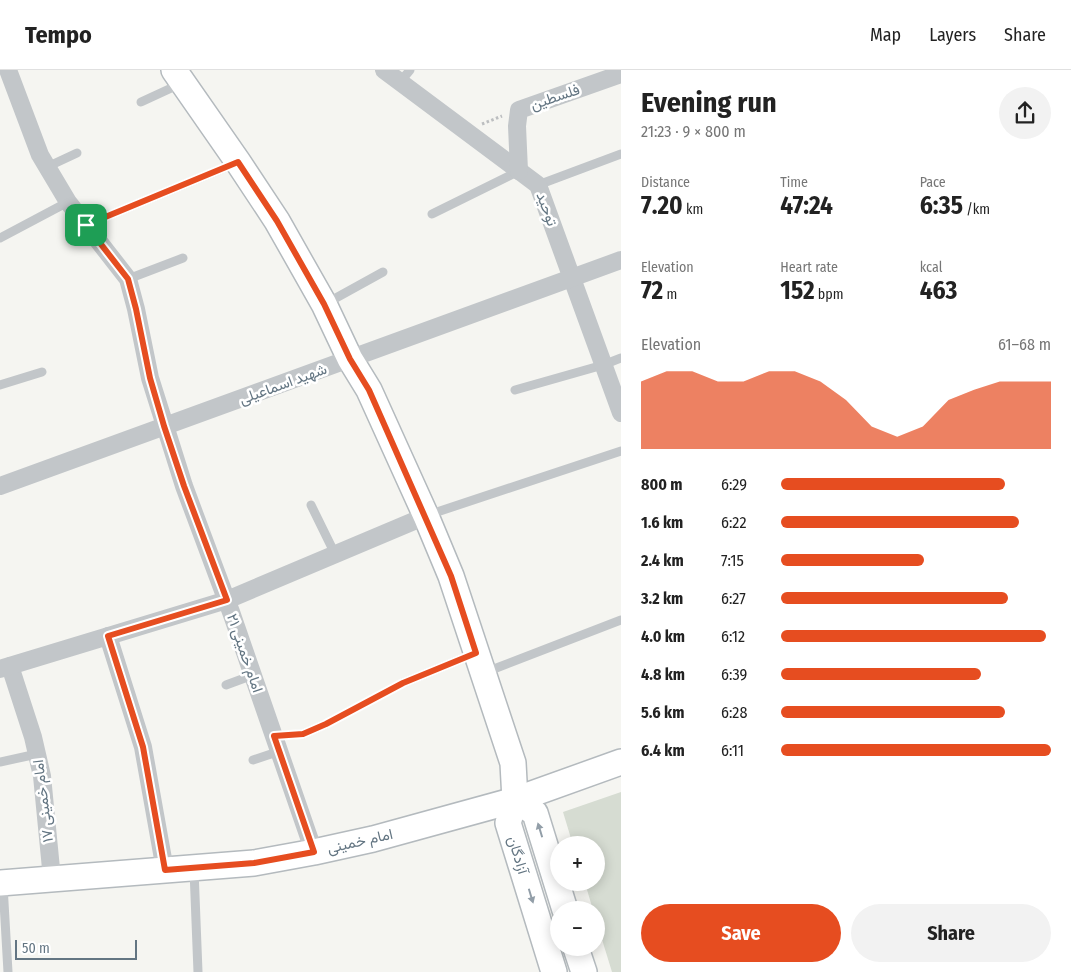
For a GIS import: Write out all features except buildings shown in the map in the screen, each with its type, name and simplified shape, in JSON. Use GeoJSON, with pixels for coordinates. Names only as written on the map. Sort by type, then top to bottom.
{"type":"FeatureCollection","features":[{"type":"Feature","properties":{"kind":"main road"},"geometry":{"type":"LineString","coordinates":[[178,76],[277,221],[324,304],[350,359],[369,390],[451,576],[513,763],[515,800]]}},
{"type":"Feature","properties":{"kind":"main road","name":"امام خمینی"},"geometry":{"type":"LineString","coordinates":[[2,883],[254,863],[314,852],[373,839],[515,800],[621,762]]}},
{"type":"Feature","properties":{"kind":"main road","name":"آزادگان"},"geometry":{"type":"LineString","coordinates":[[554,972],[508,823],[515,800],[535,814],[562,901]]}},
{"type":"Feature","properties":{"kind":"main road"},"geometry":{"type":"LineString","coordinates":[[579,956],[584,972]]}},
{"type":"Feature","properties":{"kind":"street"},"geometry":{"type":"LineString","coordinates":[[8,70],[40,155],[68,202],[128,279]]}},
{"type":"Feature","properties":{"kind":"street","name":"توحید"},"geometry":{"type":"LineString","coordinates":[[384,70],[405,76],[464,130],[538,185],[621,414]]}},
{"type":"Feature","properties":{"kind":"street","name":"فلسطین"},"geometry":{"type":"LineString","coordinates":[[519,172],[518,110],[621,74]]}},
{"type":"Feature","properties":{"kind":"street","name":"شهید اسماعیلی"},"geometry":{"type":"LineString","coordinates":[[0,486],[621,260]]}},
{"type":"Feature","properties":{"kind":"street","name":"امام خمینی ۲۱"},"geometry":{"type":"LineString","coordinates":[[128,279],[150,378],[164,426],[184,486],[227,600],[314,852]]}},
{"type":"Feature","properties":{"kind":"street"},"geometry":{"type":"LineString","coordinates":[[5,667],[227,600],[426,516]]}},
{"type":"Feature","properties":{"kind":"street"},"geometry":{"type":"LineString","coordinates":[[108,636],[143,747],[165,870]]}},
{"type":"Feature","properties":{"kind":"street","name":"امام خمینی ۱۷"},"geometry":{"type":"LineString","coordinates":[[5,667],[33,737],[42,776],[52,879]]}},
{"type":"Feature","properties":{"kind":"lane"},"geometry":{"type":"LineString","coordinates":[[142,102],[178,76]]}},
{"type":"Feature","properties":{"kind":"lane"},"geometry":{"type":"LineString","coordinates":[[47,167],[77,153]]}},
{"type":"Feature","properties":{"kind":"lane"},"geometry":{"type":"LineString","coordinates":[[538,185],[621,154]]}},
{"type":"Feature","properties":{"kind":"lane"},"geometry":{"type":"LineString","coordinates":[[86,225],[238,162]]}},
{"type":"Feature","properties":{"kind":"lane"},"geometry":{"type":"LineString","coordinates":[[432,214],[519,172]]}},
{"type":"Feature","properties":{"kind":"lane"},"geometry":{"type":"LineString","coordinates":[[0,238],[68,202]]}},
{"type":"Feature","properties":{"kind":"lane"},"geometry":{"type":"LineString","coordinates":[[128,279],[183,258]]}},
{"type":"Feature","properties":{"kind":"lane"},"geometry":{"type":"LineString","coordinates":[[324,304],[384,272]]}},
{"type":"Feature","properties":{"kind":"lane"},"geometry":{"type":"LineString","coordinates":[[515,390],[621,358]]}},
{"type":"Feature","properties":{"kind":"lane"},"geometry":{"type":"LineString","coordinates":[[0,385],[42,372]]}},
{"type":"Feature","properties":{"kind":"lane"},"geometry":{"type":"LineString","coordinates":[[426,516],[621,451]]}},
{"type":"Feature","properties":{"kind":"lane"},"geometry":{"type":"LineString","coordinates":[[311,505],[335,554]]}},
{"type":"Feature","properties":{"kind":"lane"},"geometry":{"type":"LineString","coordinates":[[253,760],[277,744],[326,724],[403,683],[480,663],[621,620]]}},
{"type":"Feature","properties":{"kind":"lane"},"geometry":{"type":"LineString","coordinates":[[226,685],[253,675]]}},
{"type":"Feature","properties":{"kind":"lane"},"geometry":{"type":"LineString","coordinates":[[0,762],[37,754]]}},
{"type":"Feature","properties":{"kind":"lane"},"geometry":{"type":"LineString","coordinates":[[194,867],[198,972]]}},
{"type":"Feature","properties":{"kind":"lane"},"geometry":{"type":"LineString","coordinates":[[2,883],[8,972]]}},
{"type":"Feature","properties":{"kind":"path"},"geometry":{"type":"LineString","coordinates":[[464,130],[518,110]]}},
{"type":"Feature","properties":{"kind":"shaded area"},"geometry":{"type":"Polygon","coordinates":[[[621,792],[621,972],[612,972],[605,949],[605,901],[590,901],[587,891],[605,891],[605,836],[570,836],[563,812],[621,792]]]}},
{"type":"Feature","properties":{"kind":"route"},"geometry":{"type":"LineString","coordinates":[[238,162],[277,221],[324,304],[350,359],[369,390],[451,576],[476,653],[403,683],[326,724],[303,734],[274,736],[314,852],[254,863],[165,870],[143,747],[108,636],[227,600],[184,486],[164,426],[150,378],[128,279],[86,225],[238,162]]}}]}
